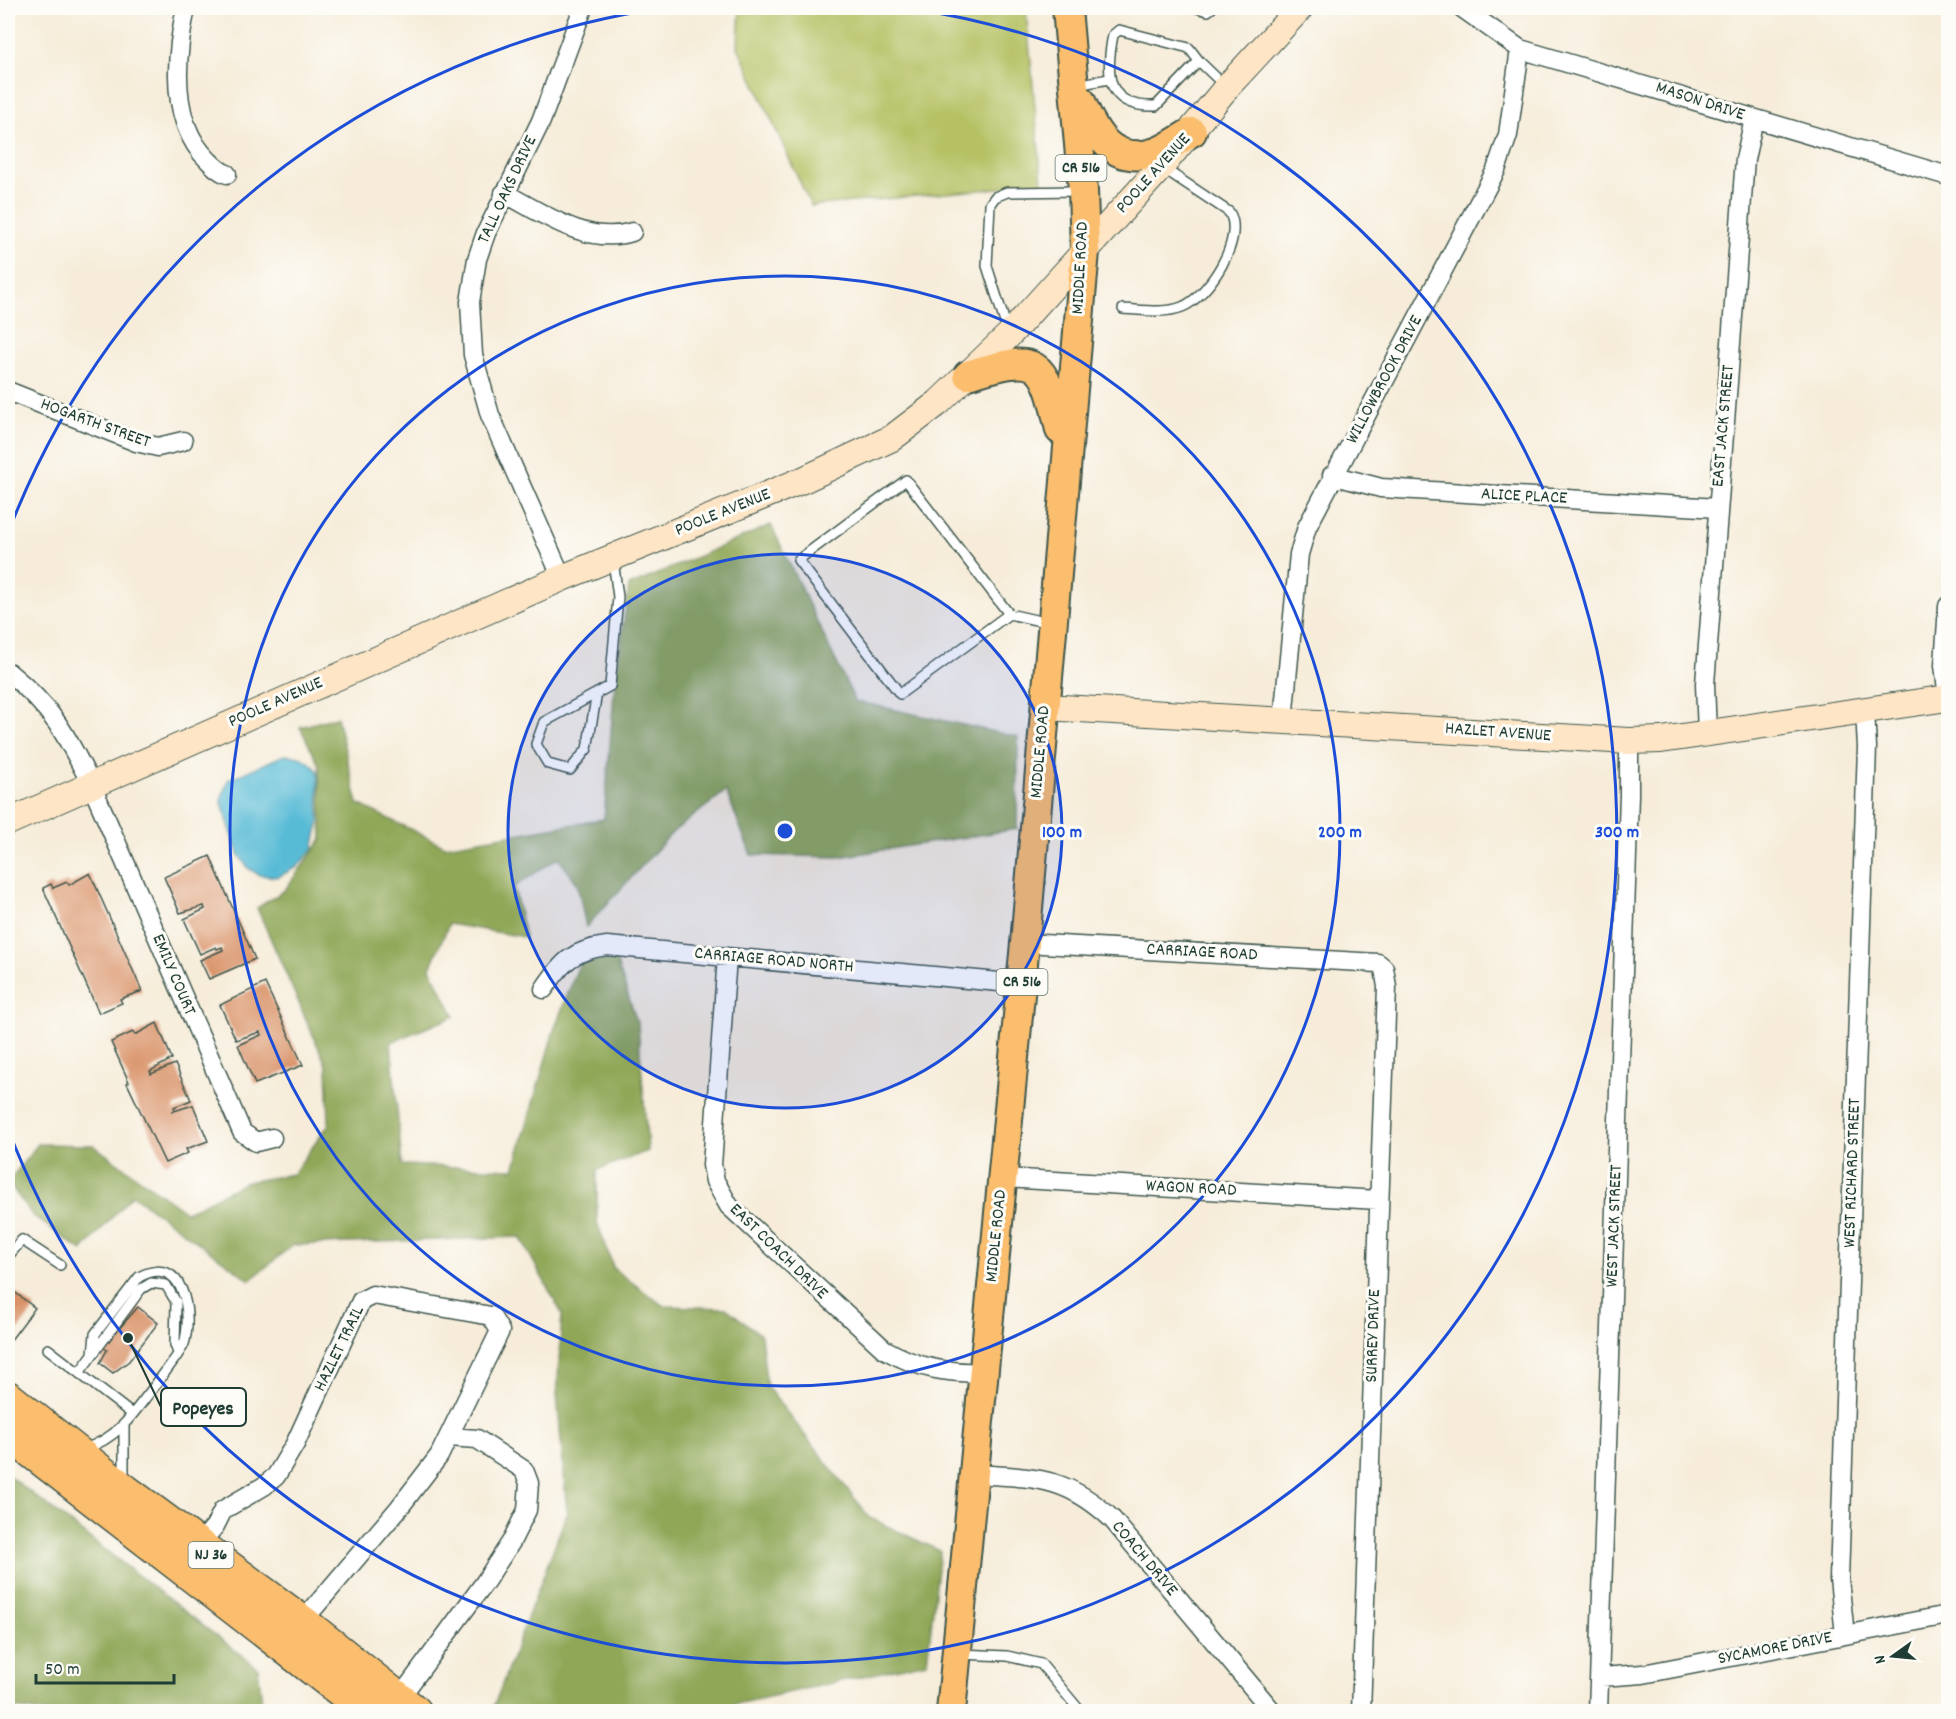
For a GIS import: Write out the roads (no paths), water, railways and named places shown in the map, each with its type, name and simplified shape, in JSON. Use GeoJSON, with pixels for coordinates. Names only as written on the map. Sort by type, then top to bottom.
{"type":"FeatureCollection","features":[{"type":"Feature","properties":{"kind":"highway","name":"NJ 36"},"geometry":{"type":"LineString","coordinates":[[8,1398],[125,1491],[302,1622],[395,1707]]}},
{"type":"Feature","properties":{"kind":"highway","name":"NJ 36"},"geometry":{"type":"LineString","coordinates":[[8,1433],[395,1707]]}},
{"type":"Feature","properties":{"kind":"main road","name":"MIDDLE ROAD"},"geometry":{"type":"LineString","coordinates":[[951,1712],[976,1474],[1025,943],[1085,251],[1083,190],[1066,8]]}},
{"type":"Feature","properties":{"kind":"main road"},"geometry":{"type":"LineString","coordinates":[[1074,85],[1102,141],[1113,151],[1133,154],[1156,152],[1192,132]]}},
{"type":"Feature","properties":{"kind":"main road"},"geometry":{"type":"LineString","coordinates":[[968,375],[1012,361],[1035,366],[1044,374],[1052,392],[1066,457]]}},
{"type":"Feature","properties":{"kind":"street"},"geometry":{"type":"LineString","coordinates":[[186,8],[178,48],[178,71],[184,121],[195,148],[221,172],[228,174]]}},
{"type":"Feature","properties":{"kind":"street","name":"TALL OAKS DRIVE"},"geometry":{"type":"LineString","coordinates":[[562,578],[490,415],[473,355],[470,302],[477,260],[504,193],[555,87],[583,8]]}},
{"type":"Feature","properties":{"kind":"street","name":"POOLE AVENUE"},"geometry":{"type":"LineString","coordinates":[[8,822],[279,700],[562,578],[803,480],[892,438],[939,404],[1009,335],[1192,132],[1227,87],[1300,8]]}},
{"type":"Feature","properties":{"kind":"street","name":"MASON DRIVE"},"geometry":{"type":"LineString","coordinates":[[1462,8],[1520,49],[1948,176]]}},
{"type":"Feature","properties":{"kind":"street","name":"WILLOWBROOK DRIVE"},"geometry":{"type":"LineString","coordinates":[[1283,720],[1299,554],[1307,527],[1332,475],[1496,170],[1508,135],[1520,49]]}},
{"type":"Feature","properties":{"kind":"street","name":"EAST JACK STREET"},"geometry":{"type":"LineString","coordinates":[[1707,733],[1705,684],[1718,508],[1745,159],[1754,120]]}},
{"type":"Feature","properties":{"kind":"street"},"geometry":{"type":"LineString","coordinates":[[504,193],[575,229],[602,236],[632,232]]}},
{"type":"Feature","properties":{"kind":"street","name":"HOGARTH STREET"},"geometry":{"type":"LineString","coordinates":[[8,391],[136,442],[158,447],[183,441]]}},
{"type":"Feature","properties":{"kind":"street","name":"ALICE PLACE"},"geometry":{"type":"LineString","coordinates":[[1332,475],[1381,488],[1718,508]]}},
{"type":"Feature","properties":{"kind":"street"},"geometry":{"type":"LineString","coordinates":[[1948,606],[1944,665],[1948,698]]}},
{"type":"Feature","properties":{"kind":"street","name":"EMILY COURT"},"geometry":{"type":"LineString","coordinates":[[8,672],[50,710],[66,733],[92,786],[242,1132],[256,1142],[273,1138]]}},
{"type":"Feature","properties":{"kind":"street","name":"HAZLET AVENUE"},"geometry":{"type":"LineString","coordinates":[[1045,707],[1629,741],[1661,740],[1948,698]]}},
{"type":"Feature","properties":{"kind":"street","name":"WEST RICHARD STREET"},"geometry":{"type":"LineString","coordinates":[[1845,1635],[1839,1579],[1867,747],[1865,711]]}},
{"type":"Feature","properties":{"kind":"street","name":"WEST JACK STREET"},"geometry":{"type":"LineString","coordinates":[[1598,1712],[1629,741]]}},
{"type":"Feature","properties":{"kind":"street","name":"CARRIAGE ROAD"},"geometry":{"type":"LineString","coordinates":[[1025,943],[1378,963]]}},
{"type":"Feature","properties":{"kind":"street","name":"CARRIAGE ROAD NORTH"},"geometry":{"type":"LineString","coordinates":[[544,989],[560,966],[590,948],[607,946],[1021,984]]}},
{"type":"Feature","properties":{"kind":"street","name":"EAST COACH DRIVE"},"geometry":{"type":"LineString","coordinates":[[727,957],[712,1165],[722,1196],[729,1206],[884,1349],[905,1361],[936,1371],[984,1372]]}},
{"type":"Feature","properties":{"kind":"street","name":"SURREY DRIVE"},"geometry":{"type":"LineString","coordinates":[[1361,1712],[1386,987],[1384,968],[1378,963]]}},
{"type":"Feature","properties":{"kind":"street","name":"WAGON ROAD"},"geometry":{"type":"LineString","coordinates":[[1003,1178],[1378,1200]]}},
{"type":"Feature","properties":{"kind":"street","name":"HAZLET TRAIL"},"geometry":{"type":"LineString","coordinates":[[198,1546],[215,1526],[223,1510],[264,1486],[276,1476],[295,1444],[361,1301],[368,1296],[491,1316],[500,1331],[439,1456],[399,1508],[302,1622]]}},
{"type":"Feature","properties":{"kind":"street"},"geometry":{"type":"LineString","coordinates":[[395,1707],[485,1582],[511,1542],[527,1510],[529,1484],[524,1470],[477,1439],[449,1437]]}},
{"type":"Feature","properties":{"kind":"street","name":"COACH DRIVE"},"geometry":{"type":"LineString","coordinates":[[976,1474],[1051,1481],[1074,1490],[1095,1504],[1112,1519],[1273,1712]]}},
{"type":"Feature","properties":{"kind":"street","name":"SYCAMORE DRIVE"},"geometry":{"type":"LineString","coordinates":[[1600,1677],[1643,1674],[1948,1615]]}},
{"type":"Feature","properties":{"kind":"lane"},"geometry":{"type":"LineString","coordinates":[[1197,8],[1208,12],[1212,8]]}},
{"type":"Feature","properties":{"kind":"lane"},"geometry":{"type":"LineString","coordinates":[[1199,61],[1156,106],[1129,103],[1119,97],[1109,79],[1113,35],[1119,30],[1189,48],[1199,61],[1227,87]]}},
{"type":"Feature","properties":{"kind":"lane"},"geometry":{"type":"LineString","coordinates":[[1074,85],[1109,79]]}},
{"type":"Feature","properties":{"kind":"lane"},"geometry":{"type":"LineString","coordinates":[[1123,309],[1164,311],[1181,307],[1195,300],[1208,286],[1235,232],[1235,221],[1229,213],[1161,167]]}},
{"type":"Feature","properties":{"kind":"lane"},"geometry":{"type":"LineString","coordinates":[[1009,335],[987,266],[986,238],[990,204],[995,197],[1007,192],[1083,190]]}},
{"type":"Feature","properties":{"kind":"lane"},"geometry":{"type":"LineString","coordinates":[[1009,614],[900,694],[798,560],[906,480],[1009,614],[1054,624]]}},
{"type":"Feature","properties":{"kind":"lane"},"geometry":{"type":"LineString","coordinates":[[597,693],[587,749],[570,770],[548,764],[536,744],[544,723],[597,693],[610,686],[618,597],[612,558]]}},
{"type":"Feature","properties":{"kind":"lane"},"geometry":{"type":"LineString","coordinates":[[8,1256],[22,1240],[60,1265]]}},
{"type":"Feature","properties":{"kind":"lane"},"geometry":{"type":"LineString","coordinates":[[74,1451],[96,1445],[124,1425],[178,1353],[175,1345],[175,1298],[166,1285],[154,1282],[141,1289],[79,1373]]}},
{"type":"Feature","properties":{"kind":"lane"},"geometry":{"type":"LineString","coordinates":[[48,1349],[132,1414]]}},
{"type":"Feature","properties":{"kind":"lane"},"geometry":{"type":"LineString","coordinates":[[124,1425],[125,1491]]}},
{"type":"Feature","properties":{"kind":"lane"},"geometry":{"type":"LineString","coordinates":[[956,1654],[1007,1656],[1041,1664],[1081,1712]]}},
{"type":"Feature","properties":{"kind":"water"},"geometry":{"type":"Polygon","coordinates":[[[284,755],[303,759],[318,772],[319,823],[313,849],[297,867],[278,877],[259,875],[248,868],[238,854],[221,800],[228,780],[284,755]]]}},
{"type":"Feature","properties":{"kind":"place","name":"Popeyes"},"geometry":{"type":"Point","coordinates":[128,1338]}}]}
